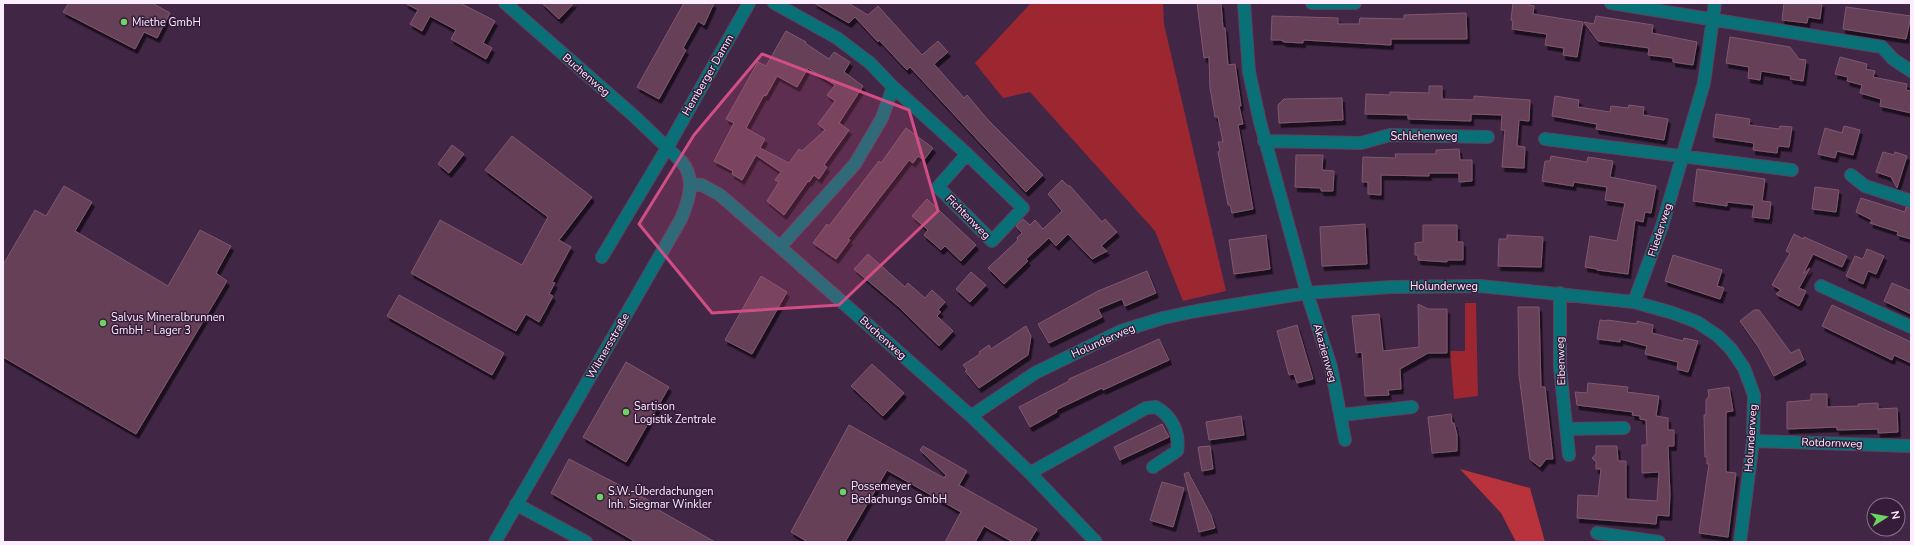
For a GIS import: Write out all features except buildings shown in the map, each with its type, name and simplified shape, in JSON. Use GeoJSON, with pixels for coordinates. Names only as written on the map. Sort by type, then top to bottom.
{"type":"FeatureCollection","features":[{"type":"Feature","properties":{"kind":"street","name":"Buchenweg"},"geometry":{"type":"LineString","coordinates":[[505,3],[628,111],[667,148],[687,168],[690,184],[702,186],[720,194],[971,416],[1030,473],[1096,542]]}},
{"type":"Feature","properties":{"kind":"street","name":"Hemberger Damm"},"geometry":{"type":"LineString","coordinates":[[667,148],[749,3]]}},
{"type":"Feature","properties":{"kind":"street","name":"Fichtenweg"},"geometry":{"type":"LineString","coordinates":[[774,3],[837,38],[870,63],[893,87],[967,154],[1023,208],[992,241],[938,187],[967,154]]}},
{"type":"Feature","properties":{"kind":"street"},"geometry":{"type":"LineString","coordinates":[[1244,3],[1248,72],[1264,141],[1307,293]]}},
{"type":"Feature","properties":{"kind":"street"},"geometry":{"type":"LineString","coordinates":[[1312,3],[1355,3]]}},
{"type":"Feature","properties":{"kind":"street"},"geometry":{"type":"LineString","coordinates":[[1610,3],[1882,47],[1893,59],[1911,72]]}},
{"type":"Feature","properties":{"kind":"street","name":"Fliederweg"},"geometry":{"type":"LineString","coordinates":[[1634,302],[1662,226],[1704,82],[1715,3]]}},
{"type":"Feature","properties":{"kind":"street"},"geometry":{"type":"LineString","coordinates":[[780,247],[855,164],[882,118],[893,87]]}},
{"type":"Feature","properties":{"kind":"street","name":"Schlehenweg"},"geometry":{"type":"LineString","coordinates":[[1264,141],[1361,143],[1390,135],[1488,136]]}},
{"type":"Feature","properties":{"kind":"street"},"geometry":{"type":"LineString","coordinates":[[1545,139],[1682,158],[1792,170]]}},
{"type":"Feature","properties":{"kind":"street"},"geometry":{"type":"LineString","coordinates":[[602,257],[667,148]]}},
{"type":"Feature","properties":{"kind":"street"},"geometry":{"type":"LineString","coordinates":[[1851,175],[1865,186],[1911,201]]}},
{"type":"Feature","properties":{"kind":"street","name":"Wilmersstraße"},"geometry":{"type":"LineString","coordinates":[[495,542],[681,219],[686,206],[690,184]]}},
{"type":"Feature","properties":{"kind":"street","name":"Holunderweg"},"geometry":{"type":"LineString","coordinates":[[971,416],[1035,373],[1121,331],[1163,318],[1196,311],[1307,293],[1391,287],[1480,286],[1560,293],[1634,302],[1673,313],[1697,322],[1718,336],[1731,349],[1744,368],[1754,395],[1753,441],[1740,542]]}},
{"type":"Feature","properties":{"kind":"street"},"geometry":{"type":"LineString","coordinates":[[1821,286],[1911,327]]}},
{"type":"Feature","properties":{"kind":"street","name":"Akazienweg"},"geometry":{"type":"LineString","coordinates":[[1307,293],[1331,367],[1345,440]]}},
{"type":"Feature","properties":{"kind":"street","name":"Eibenweg"},"geometry":{"type":"LineString","coordinates":[[1560,293],[1560,367],[1569,455]]}},
{"type":"Feature","properties":{"kind":"street"},"geometry":{"type":"LineString","coordinates":[[1030,473],[1146,408],[1156,407],[1165,412],[1176,431],[1178,442],[1177,451],[1153,467]]}},
{"type":"Feature","properties":{"kind":"street"},"geometry":{"type":"LineString","coordinates":[[1341,415],[1412,407]]}},
{"type":"Feature","properties":{"kind":"street"},"geometry":{"type":"LineString","coordinates":[[1566,429],[1624,428]]}},
{"type":"Feature","properties":{"kind":"street","name":"Rotdornweg"},"geometry":{"type":"LineString","coordinates":[[1753,441],[1911,446]]}},
{"type":"Feature","properties":{"kind":"street"},"geometry":{"type":"LineString","coordinates":[[516,504],[586,542]]}},
{"type":"Feature","properties":{"kind":"street"},"geometry":{"type":"LineString","coordinates":[[1598,534],[1624,540],[1659,542]]}},
{"type":"Feature","properties":{"kind":"highlighted area"},"geometry":{"type":"Polygon","coordinates":[[[762,54],[909,110],[938,211],[839,305],[712,313],[639,224],[694,135],[762,54]]]}},
{"type":"Feature","properties":{"kind":"shaded area"},"geometry":{"type":"Polygon","coordinates":[[[1031,3],[1163,3],[1164,24],[1226,291],[1183,301],[1155,231],[1030,92],[1003,98],[975,63],[1031,3]]]}},
{"type":"Feature","properties":{"kind":"shaded area"},"geometry":{"type":"Polygon","coordinates":[[[1465,303],[1476,303],[1478,396],[1454,399],[1450,351],[1465,351],[1465,303]]]}},
{"type":"Feature","properties":{"kind":"shaded area"},"geometry":{"type":"Polygon","coordinates":[[[1460,469],[1530,488],[1545,542],[1516,542],[1501,513],[1460,469]]]}},
{"type":"Feature","properties":{"kind":"place","name":"Miethe GmbH"},"geometry":{"type":"Point","coordinates":[124,22]}},
{"type":"Feature","properties":{"kind":"place","name":"Salvus Mineralbrunnen GmbH - Lager 3"},"geometry":{"type":"Point","coordinates":[103,323]}},
{"type":"Feature","properties":{"kind":"place","name":"Sartison Logistik Zentrale"},"geometry":{"type":"Point","coordinates":[626,412]}},
{"type":"Feature","properties":{"kind":"place","name":"Possemeyer Bedachungs GmbH"},"geometry":{"type":"Point","coordinates":[843,492]}},
{"type":"Feature","properties":{"kind":"place","name":"S.W.-Überdachungen Inh. Siegmar Winkler"},"geometry":{"type":"Point","coordinates":[600,497]}}]}
